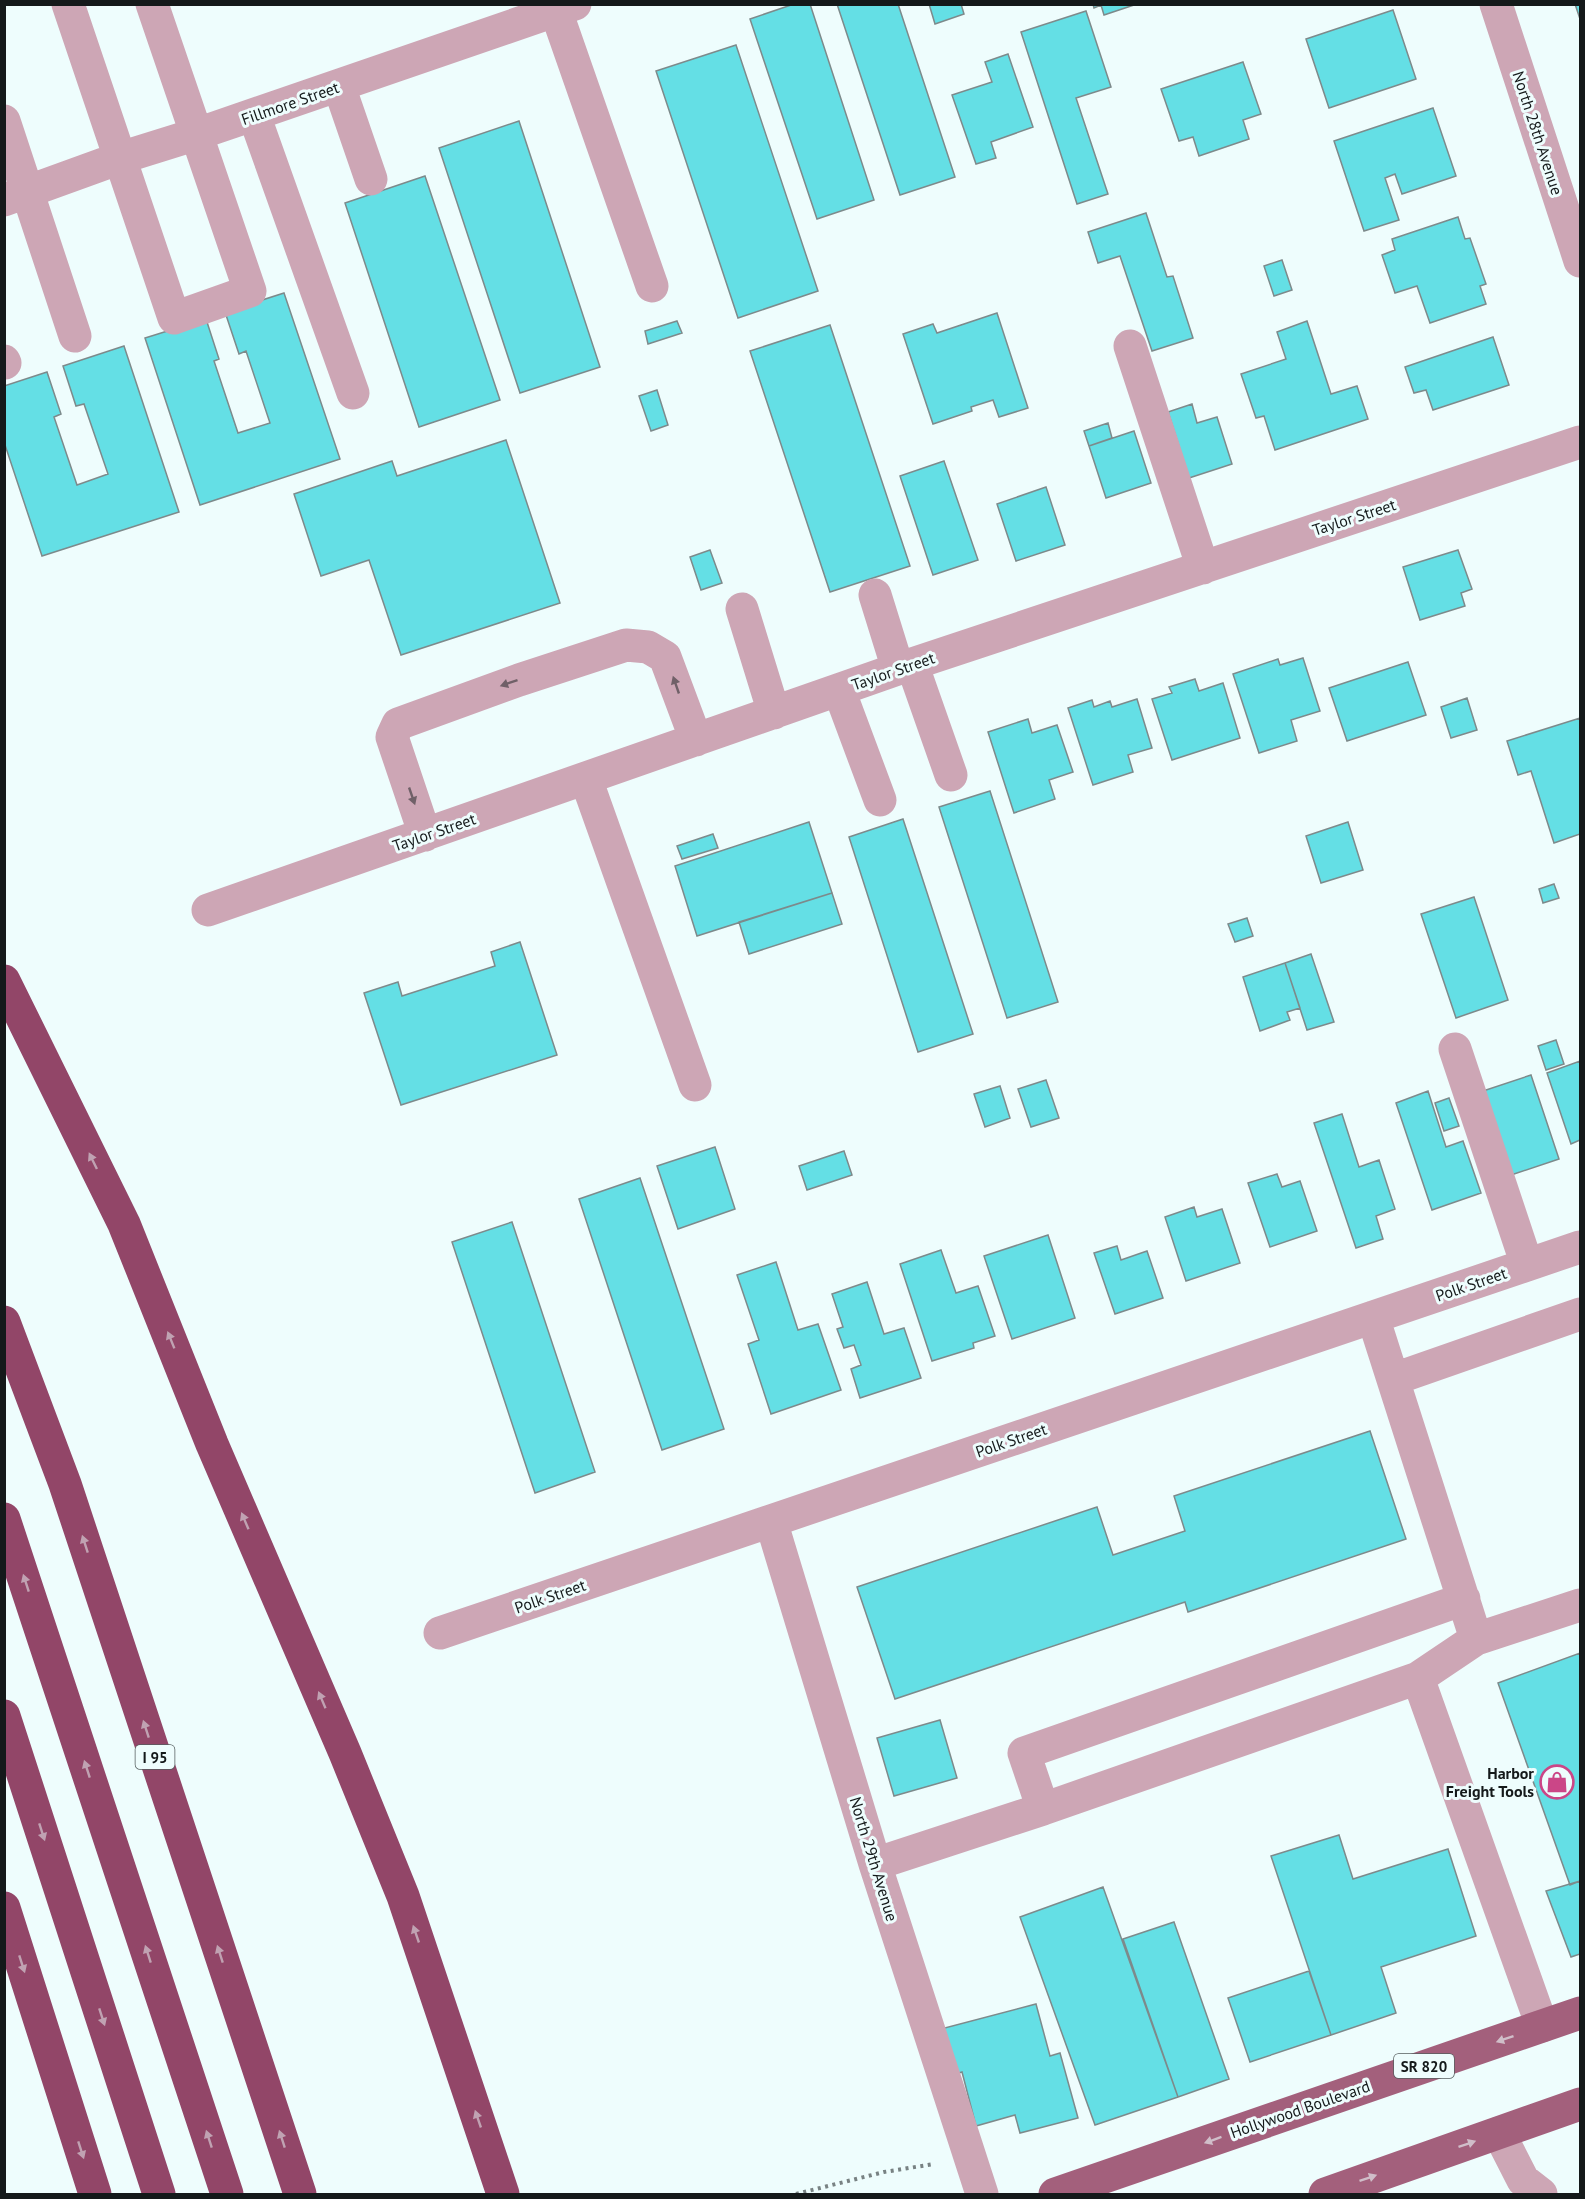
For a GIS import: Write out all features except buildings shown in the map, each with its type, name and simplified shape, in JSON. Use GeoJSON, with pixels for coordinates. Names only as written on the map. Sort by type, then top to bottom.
{"type":"FeatureCollection","features":[{"type":"Feature","properties":{"kind":"highway"},"geometry":{"type":"LineString","coordinates":[[4,981],[124,1224],[212,1444],[345,1753],[403,1896],[503,2194]]}},
{"type":"Feature","properties":{"kind":"highway","name":"I 95"},"geometry":{"type":"LineString","coordinates":[[4,1322],[65,1484],[300,2194]]}},
{"type":"Feature","properties":{"kind":"highway"},"geometry":{"type":"LineString","coordinates":[[4,1519],[227,2194]]}},
{"type":"Feature","properties":{"kind":"highway"},"geometry":{"type":"LineString","coordinates":[[4,1716],[159,2194]]}},
{"type":"Feature","properties":{"kind":"highway"},"geometry":{"type":"LineString","coordinates":[[4,1908],[95,2194]]}},
{"type":"Feature","properties":{"kind":"highway"},"geometry":{"type":"LineString","coordinates":[[490,2156],[529,2194]]}},
{"type":"Feature","properties":{"kind":"main road","name":"Hollywood Boulevard"},"geometry":{"type":"LineString","coordinates":[[1055,2194],[1581,2013]]}},
{"type":"Feature","properties":{"kind":"main road"},"geometry":{"type":"LineString","coordinates":[[1325,2194],[1581,2104]]}},
{"type":"Feature","properties":{"kind":"street"},"geometry":{"type":"LineString","coordinates":[[68,4],[174,318],[250,291],[152,4]]}},
{"type":"Feature","properties":{"kind":"street","name":"North 28th Avenue"},"geometry":{"type":"LineString","coordinates":[[1496,4],[1581,261]]}},
{"type":"Feature","properties":{"kind":"street"},"geometry":{"type":"LineString","coordinates":[[565,8],[652,286]]}},
{"type":"Feature","properties":{"kind":"street","name":"Fillmore Street"},"geometry":{"type":"LineString","coordinates":[[17,196],[120,158],[254,115],[565,8]]}},
{"type":"Feature","properties":{"kind":"street"},"geometry":{"type":"LineString","coordinates":[[339,86],[371,178]]}},
{"type":"Feature","properties":{"kind":"street"},"geometry":{"type":"LineString","coordinates":[[254,115],[353,393]]}},
{"type":"Feature","properties":{"kind":"street"},"geometry":{"type":"LineString","coordinates":[[4,121],[17,196],[75,336]]}},
{"type":"Feature","properties":{"kind":"street"},"geometry":{"type":"LineString","coordinates":[[1130,346],[1203,568]]}},
{"type":"Feature","properties":{"kind":"street","name":"Taylor Street"},"geometry":{"type":"LineString","coordinates":[[208,910],[905,667],[1581,442]]}},
{"type":"Feature","properties":{"kind":"street"},"geometry":{"type":"LineString","coordinates":[[875,595],[951,776]]}},
{"type":"Feature","properties":{"kind":"street"},"geometry":{"type":"LineString","coordinates":[[742,609],[774,713]]}},
{"type":"Feature","properties":{"kind":"street"},"geometry":{"type":"LineString","coordinates":[[425,835],[392,737],[398,724],[445,706],[626,645],[648,647],[665,657],[696,740]]}},
{"type":"Feature","properties":{"kind":"street"},"geometry":{"type":"LineString","coordinates":[[839,690],[880,800]]}},
{"type":"Feature","properties":{"kind":"street"},"geometry":{"type":"LineString","coordinates":[[586,778],[695,1085]]}},
{"type":"Feature","properties":{"kind":"street"},"geometry":{"type":"LineString","coordinates":[[1455,1049],[1527,1265]]}},
{"type":"Feature","properties":{"kind":"street","name":"Polk Street"},"geometry":{"type":"LineString","coordinates":[[440,1633],[1581,1247]]}},
{"type":"Feature","properties":{"kind":"street"},"geometry":{"type":"LineString","coordinates":[[1394,1379],[1581,1314]]}},
{"type":"Feature","properties":{"kind":"street"},"geometry":{"type":"LineString","coordinates":[[1374,1317],[1476,1639]]}},
{"type":"Feature","properties":{"kind":"street","name":"North 29th Avenue"},"geometry":{"type":"LineString","coordinates":[[771,1521],[875,1864],[982,2194]]}},
{"type":"Feature","properties":{"kind":"street"},"geometry":{"type":"LineString","coordinates":[[1042,1809],[1024,1753],[1464,1599]]}},
{"type":"Feature","properties":{"kind":"street"},"geometry":{"type":"LineString","coordinates":[[875,1864],[1042,1809],[1418,1678],[1476,1639],[1581,1605]]}},
{"type":"Feature","properties":{"kind":"street"},"geometry":{"type":"LineString","coordinates":[[1418,1678],[1542,2026]]}},
{"type":"Feature","properties":{"kind":"street"},"geometry":{"type":"LineString","coordinates":[[1499,2133],[1522,2180],[1541,2194]]}},
{"type":"Feature","properties":{"kind":"path"},"geometry":{"type":"LineString","coordinates":[[796,2194],[884,2172],[970,2158]]}},
{"type":"Feature","properties":{"kind":"place","name":"Harbor Freight Tools"},"geometry":{"type":"Point","coordinates":[1557,1782]}}]}
